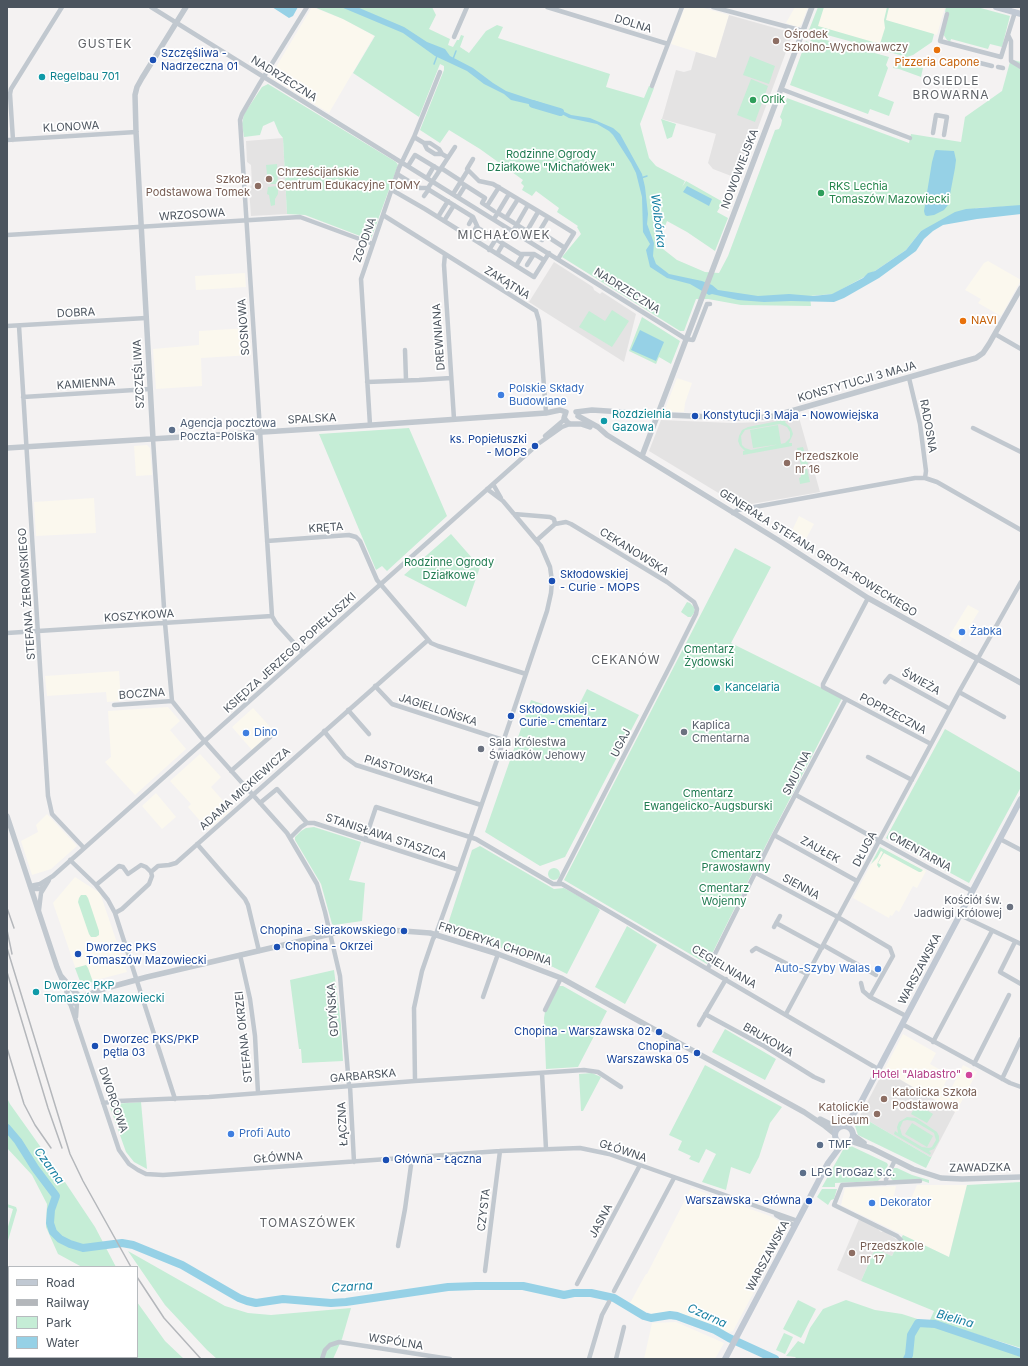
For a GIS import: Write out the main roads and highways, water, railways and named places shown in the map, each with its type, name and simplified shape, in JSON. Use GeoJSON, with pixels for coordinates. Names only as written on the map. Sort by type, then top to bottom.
{"type":"FeatureCollection","features":[{"type":"Feature","properties":{"kind":"main road"},"geometry":{"type":"LineString","coordinates":[[996,7],[1018,13]]}},
{"type":"Feature","properties":{"kind":"main road","name":"WARSZAWSKA"},"geometry":{"type":"LineString","coordinates":[[725,1359],[1021,799]]}},
{"type":"Feature","properties":{"kind":"water"},"geometry":{"type":"Polygon","coordinates":[[[272,7],[298,7],[293,16],[289,18],[272,7]]]}},
{"type":"Feature","properties":{"kind":"water"},"geometry":{"type":"Polygon","coordinates":[[[341,7],[357,7],[404,27],[427,42],[445,49],[450,56],[473,68],[506,91],[554,107],[571,115],[590,118],[613,128],[620,134],[642,174],[648,214],[647,224],[654,243],[653,256],[656,264],[669,274],[702,281],[712,285],[718,290],[758,296],[789,294],[813,296],[832,294],[863,278],[868,273],[875,271],[906,250],[921,231],[955,212],[966,209],[1021,205],[1021,214],[943,225],[924,239],[916,251],[879,278],[834,302],[764,302],[738,300],[712,294],[709,295],[690,284],[667,278],[650,267],[646,250],[650,244],[643,232],[642,197],[636,173],[613,135],[609,131],[597,124],[569,118],[546,108],[511,100],[504,94],[484,84],[467,71],[435,56],[403,33],[341,7]]]}},
{"type":"Feature","properties":{"kind":"water"},"geometry":{"type":"Polygon","coordinates":[[[936,150],[954,151],[956,160],[955,168],[948,205],[944,210],[934,215],[927,216],[925,215],[924,211],[932,162],[936,150]]]}},
{"type":"Feature","properties":{"kind":"water"},"geometry":{"type":"Polygon","coordinates":[[[687,186],[712,199],[709,206],[683,192],[687,186]]]}},
{"type":"Feature","properties":{"kind":"water"},"geometry":{"type":"Polygon","coordinates":[[[640,330],[664,342],[656,361],[631,350],[640,330]]]}},
{"type":"Feature","properties":{"kind":"waterway"},"geometry":{"type":"LineString","coordinates":[[453,59],[456,51]]}},
{"type":"Feature","properties":{"kind":"waterway"},"geometry":{"type":"LineString","coordinates":[[434,64],[437,56]]}},
{"type":"Feature","properties":{"kind":"waterway","name":"Wolbórka"},"geometry":{"type":"LineString","coordinates":[[533,104],[560,112]]}},
{"type":"Feature","properties":{"kind":"waterway"},"geometry":{"type":"LineString","coordinates":[[641,178],[647,176]]}},
{"type":"Feature","properties":{"kind":"waterway","name":"Czarna"},"geometry":{"type":"LineString","coordinates":[[7,1128],[18,1141],[35,1168],[56,1196],[51,1210],[50,1223],[53,1232],[60,1239],[83,1248],[122,1243],[133,1245],[182,1265],[239,1298],[247,1301],[256,1303],[283,1299],[331,1303],[448,1287],[476,1286],[523,1286],[564,1295],[574,1293],[591,1293],[614,1298],[644,1316],[651,1318],[670,1315],[677,1316],[715,1330],[775,1359]]}},
{"type":"Feature","properties":{"kind":"waterway","name":"Bielina"},"geometry":{"type":"LineString","coordinates":[[907,1359],[909,1355],[911,1335],[918,1323],[935,1324],[1021,1353]]}},
{"type":"Feature","properties":{"kind":"railway"},"geometry":{"type":"LineString","coordinates":[[7,908],[14,928]]}},
{"type":"Feature","properties":{"kind":"railway"},"geometry":{"type":"LineString","coordinates":[[7,930],[12,954]]}},
{"type":"Feature","properties":{"kind":"railway"},"geometry":{"type":"LineString","coordinates":[[7,948],[70,1154],[83,1181],[130,1266]]}},
{"type":"Feature","properties":{"kind":"railway"},"geometry":{"type":"LineString","coordinates":[[7,972],[48,1108],[62,1148]]}},
{"type":"Feature","properties":{"kind":"railway"},"geometry":{"type":"LineString","coordinates":[[7,1048],[24,1104],[35,1125],[51,1148]]}},
{"type":"Feature","properties":{"kind":"railway"},"geometry":{"type":"LineString","coordinates":[[138,1279],[164,1318],[201,1359]]}},
{"type":"Feature","properties":{"kind":"place","name":"Ośrodek Szkolno-Wychowawczy"},"geometry":{"type":"Point","coordinates":[776,41]}},
{"type":"Feature","properties":{"kind":"place","name":"Pizzeria Capone"},"geometry":{"type":"Point","coordinates":[937,50]}},
{"type":"Feature","properties":{"kind":"place","name":"Szczęśliwa - Nadrzeczna 01"},"geometry":{"type":"Point","coordinates":[153,60]}},
{"type":"Feature","properties":{"kind":"place","name":"Regelbau 701"},"geometry":{"type":"Point","coordinates":[42,77]}},
{"type":"Feature","properties":{"kind":"place","name":"Orlik"},"geometry":{"type":"Point","coordinates":[753,100]}},
{"type":"Feature","properties":{"kind":"place","name":"Chrześcijańskie Centrum Edukacyjne TOMY"},"geometry":{"type":"Point","coordinates":[269,179]}},
{"type":"Feature","properties":{"kind":"place","name":"Szkoła Podstawowa Tomek"},"geometry":{"type":"Point","coordinates":[258,186]}},
{"type":"Feature","properties":{"kind":"place","name":"RKS Lechia Tomaszów Mazowiecki"},"geometry":{"type":"Point","coordinates":[821,193]}},
{"type":"Feature","properties":{"kind":"place","name":"NAVI"},"geometry":{"type":"Point","coordinates":[963,321]}},
{"type":"Feature","properties":{"kind":"place","name":"Polskie Składy Budowlane"},"geometry":{"type":"Point","coordinates":[501,395]}},
{"type":"Feature","properties":{"kind":"place","name":"Konstytucji 3 Maja - Nowowiejska"},"geometry":{"type":"Point","coordinates":[695,416]}},
{"type":"Feature","properties":{"kind":"place","name":"Rozdzielnia Gazowa"},"geometry":{"type":"Point","coordinates":[604,421]}},
{"type":"Feature","properties":{"kind":"place","name":"Agencja pocztowa Poczta-Polska"},"geometry":{"type":"Point","coordinates":[172,430]}},
{"type":"Feature","properties":{"kind":"place","name":"ks. Popiełuszki - MOPS"},"geometry":{"type":"Point","coordinates":[535,446]}},
{"type":"Feature","properties":{"kind":"place","name":"Przedszkole nr 16"},"geometry":{"type":"Point","coordinates":[787,463]}},
{"type":"Feature","properties":{"kind":"place","name":"Skłodowskiej - Curie - MOPS"},"geometry":{"type":"Point","coordinates":[552,581]}},
{"type":"Feature","properties":{"kind":"place","name":"Żabka"},"geometry":{"type":"Point","coordinates":[962,632]}},
{"type":"Feature","properties":{"kind":"place","name":"Kancelaria"},"geometry":{"type":"Point","coordinates":[717,688]}},
{"type":"Feature","properties":{"kind":"place","name":"Skłodowskiej - Curie - cmentarz"},"geometry":{"type":"Point","coordinates":[511,716]}},
{"type":"Feature","properties":{"kind":"place","name":"Kaplica Cmentarna"},"geometry":{"type":"Point","coordinates":[684,732]}},
{"type":"Feature","properties":{"kind":"place","name":"Dino"},"geometry":{"type":"Point","coordinates":[246,733]}},
{"type":"Feature","properties":{"kind":"place","name":"Sala Królestwa Świadków Jehowy"},"geometry":{"type":"Point","coordinates":[481,749]}},
{"type":"Feature","properties":{"kind":"place","name":"Kościół św. Jadwigi Królowej"},"geometry":{"type":"Point","coordinates":[1010,907]}},
{"type":"Feature","properties":{"kind":"place","name":"Chopina - Sierakowskiego"},"geometry":{"type":"Point","coordinates":[404,931]}},
{"type":"Feature","properties":{"kind":"place","name":"Chopina - Okrzei"},"geometry":{"type":"Point","coordinates":[277,947]}},
{"type":"Feature","properties":{"kind":"place","name":"Dworzec PKS Tomaszów Mazowiecki"},"geometry":{"type":"Point","coordinates":[78,954]}},
{"type":"Feature","properties":{"kind":"place","name":"Auto-Szyby Walas"},"geometry":{"type":"Point","coordinates":[878,969]}},
{"type":"Feature","properties":{"kind":"place","name":"Dworzec PKP Tomaszów Mazowiecki"},"geometry":{"type":"Point","coordinates":[36,992]}},
{"type":"Feature","properties":{"kind":"place","name":"Chopina - Warszawska 02"},"geometry":{"type":"Point","coordinates":[659,1032]}},
{"type":"Feature","properties":{"kind":"place","name":"Dworzec PKS/PKP pętla 03"},"geometry":{"type":"Point","coordinates":[95,1046]}},
{"type":"Feature","properties":{"kind":"place","name":"Chopina - Warszawska 05"},"geometry":{"type":"Point","coordinates":[697,1053]}},
{"type":"Feature","properties":{"kind":"place","name":"Hotel \"Alabastro\""},"geometry":{"type":"Point","coordinates":[969,1075]}},
{"type":"Feature","properties":{"kind":"place","name":"Katolicka Szkoła Podstawowa"},"geometry":{"type":"Point","coordinates":[884,1099]}},
{"type":"Feature","properties":{"kind":"place","name":"Katolickie Liceum"},"geometry":{"type":"Point","coordinates":[877,1114]}},
{"type":"Feature","properties":{"kind":"place","name":"Profi Auto"},"geometry":{"type":"Point","coordinates":[231,1134]}},
{"type":"Feature","properties":{"kind":"place","name":"TMF"},"geometry":{"type":"Point","coordinates":[820,1145]}},
{"type":"Feature","properties":{"kind":"place","name":"Główna - Łączna"},"geometry":{"type":"Point","coordinates":[386,1160]}},
{"type":"Feature","properties":{"kind":"place","name":"LPG ProGaz s.c."},"geometry":{"type":"Point","coordinates":[803,1173]}},
{"type":"Feature","properties":{"kind":"place","name":"Warszawska - Główna"},"geometry":{"type":"Point","coordinates":[809,1201]}},
{"type":"Feature","properties":{"kind":"place","name":"Dekorator"},"geometry":{"type":"Point","coordinates":[872,1203]}},
{"type":"Feature","properties":{"kind":"place","name":"Przedszkole nr 17"},"geometry":{"type":"Point","coordinates":[852,1253]}},
{"type":"Feature","properties":{"kind":"district","name":"GUSTEK"},"geometry":{"type":"Point","coordinates":[105,44]}},
{"type":"Feature","properties":{"kind":"district","name":"OSIEDLE BROWARNA"},"geometry":{"type":"Point","coordinates":[951,88]}},
{"type":"Feature","properties":{"kind":"district","name":"MICHAŁOWEK"},"geometry":{"type":"Point","coordinates":[504,235]}},
{"type":"Feature","properties":{"kind":"district","name":"CEKANÓW"},"geometry":{"type":"Point","coordinates":[626,660]}},
{"type":"Feature","properties":{"kind":"district","name":"TOMASZÓWEK"},"geometry":{"type":"Point","coordinates":[308,1223]}},
{"type":"Feature","properties":{"kind":"park label","name":"Rodzinne Ogrody Działkowe \"Michałówek\""},"geometry":{"type":"Point","coordinates":[551,161]}},
{"type":"Feature","properties":{"kind":"park label","name":"Rodzinne Ogrody Działkowe"},"geometry":{"type":"Point","coordinates":[449,569]}},
{"type":"Feature","properties":{"kind":"park label","name":"Cmentarz Żydowski"},"geometry":{"type":"Point","coordinates":[709,656]}},
{"type":"Feature","properties":{"kind":"park label","name":"Cmentarz Ewangelicko-Augsburski"},"geometry":{"type":"Point","coordinates":[708,800]}},
{"type":"Feature","properties":{"kind":"park label","name":"Cmentarz Prawosławny"},"geometry":{"type":"Point","coordinates":[736,861]}},
{"type":"Feature","properties":{"kind":"park label","name":"Cmentarz Wojenny"},"geometry":{"type":"Point","coordinates":[724,895]}}]}
